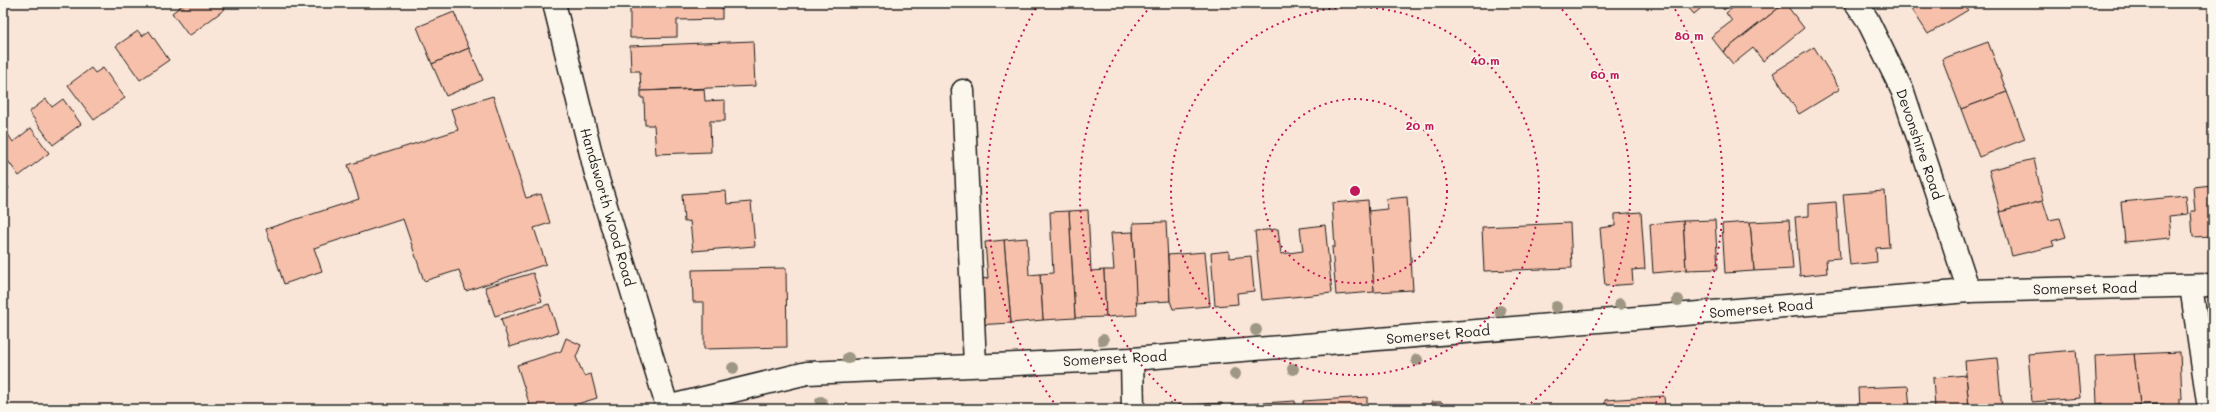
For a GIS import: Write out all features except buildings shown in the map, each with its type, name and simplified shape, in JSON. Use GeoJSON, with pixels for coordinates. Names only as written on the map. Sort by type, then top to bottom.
{"type":"FeatureCollection","features":[{"type":"Feature","properties":{"kind":"street","name":"Handsworth Wood Road"},"geometry":{"type":"LineString","coordinates":[[554,3],[595,170],[668,408]]}},
{"type":"Feature","properties":{"kind":"street","name":"Devonshire Road"},"geometry":{"type":"LineString","coordinates":[[1856,3],[1867,19],[1903,92],[1969,291]]}},
{"type":"Feature","properties":{"kind":"street"},"geometry":{"type":"LineString","coordinates":[[963,91],[975,365]]}},
{"type":"Feature","properties":{"kind":"street","name":"Somerset Road"},"geometry":{"type":"LineString","coordinates":[[668,408],[807,373],[1132,359],[1969,291],[2213,285]]}},
{"type":"Feature","properties":{"kind":"street"},"geometry":{"type":"LineString","coordinates":[[2191,286],[2208,409]]}},
{"type":"Feature","properties":{"kind":"street"},"geometry":{"type":"LineString","coordinates":[[1132,359],[1133,409]]}}]}
